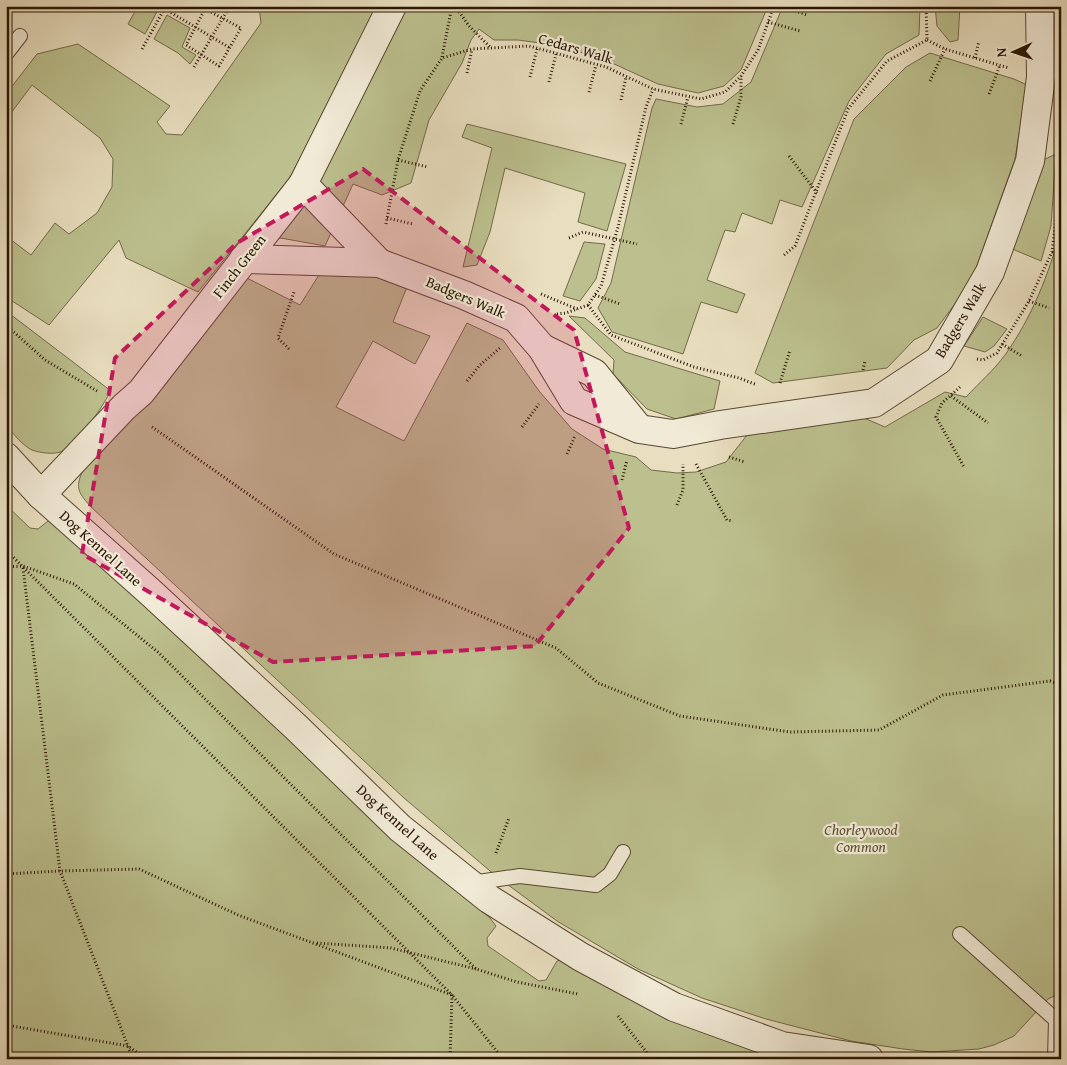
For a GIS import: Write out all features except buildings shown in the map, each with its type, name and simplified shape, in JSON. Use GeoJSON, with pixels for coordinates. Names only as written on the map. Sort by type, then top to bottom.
{"type":"FeatureCollection","features":[{"type":"Feature","properties":{"kind":"street","name":"Finch Green"},"geometry":{"type":"LineString","coordinates":[[41,495],[124,407],[141,392],[303,184],[392,6]]}},
{"type":"Feature","properties":{"kind":"street","name":"Badgers Walk"},"geometry":{"type":"LineString","coordinates":[[244,259],[379,262],[432,282],[516,318],[542,348],[594,373],[639,429],[673,434],[874,402],[939,360],[990,272],[1030,161],[1041,77],[1040,6]]}},
{"type":"Feature","properties":{"kind":"street","name":"Badgers Walk"},"geometry":{"type":"LineString","coordinates":[[303,184],[379,262]]}},
{"type":"Feature","properties":{"kind":"street","name":"Dog Kennel Lane"},"geometry":{"type":"LineString","coordinates":[[6,456],[41,495],[289,720],[400,828],[490,899],[581,957],[674,1007],[782,1046],[869,1059]]}},
{"type":"Feature","properties":{"kind":"lane"},"geometry":{"type":"LineString","coordinates":[[6,54],[20,36]]}},
{"type":"Feature","properties":{"kind":"lane"},"geometry":{"type":"LineString","coordinates":[[470,883],[520,876],[596,885],[610,874],[623,852]]}},
{"type":"Feature","properties":{"kind":"lane"},"geometry":{"type":"LineString","coordinates":[[960,934],[1058,1018],[1055,1059]]}},
{"type":"Feature","properties":{"kind":"path"},"geometry":{"type":"LineString","coordinates":[[194,67],[230,6]]}},
{"type":"Feature","properties":{"kind":"path"},"geometry":{"type":"LineString","coordinates":[[454,6],[468,26],[491,48]]}},
{"type":"Feature","properties":{"kind":"path"},"geometry":{"type":"LineString","coordinates":[[379,262],[398,160],[420,92],[442,58],[454,6]]}},
{"type":"Feature","properties":{"kind":"path","name":"Cedars Walk"},"geometry":{"type":"LineString","coordinates":[[442,58],[472,48],[529,46],[606,67],[653,90],[701,99],[725,92],[742,76],[758,50],[774,6]]}},
{"type":"Feature","properties":{"kind":"path"},"geometry":{"type":"LineString","coordinates":[[782,6],[807,15]]}},
{"type":"Feature","properties":{"kind":"path"},"geometry":{"type":"LineString","coordinates":[[926,6],[927,40]]}},
{"type":"Feature","properties":{"kind":"path"},"geometry":{"type":"LineString","coordinates":[[142,48],[165,7],[195,28],[230,48]]}},
{"type":"Feature","properties":{"kind":"path"},"geometry":{"type":"LineString","coordinates":[[205,9],[241,28],[219,66],[186,45],[195,28],[205,9]]}},
{"type":"Feature","properties":{"kind":"path"},"geometry":{"type":"LineString","coordinates":[[768,22],[800,30]]}},
{"type":"Feature","properties":{"kind":"path"},"geometry":{"type":"LineString","coordinates":[[927,40],[945,49],[1041,77]]}},
{"type":"Feature","properties":{"kind":"path"},"geometry":{"type":"LineString","coordinates":[[784,255],[795,246],[848,108],[887,61],[927,40]]}},
{"type":"Feature","properties":{"kind":"path"},"geometry":{"type":"LineString","coordinates":[[975,58],[979,41]]}},
{"type":"Feature","properties":{"kind":"path"},"geometry":{"type":"LineString","coordinates":[[467,73],[472,48]]}},
{"type":"Feature","properties":{"kind":"path"},"geometry":{"type":"LineString","coordinates":[[530,77],[537,48]]}},
{"type":"Feature","properties":{"kind":"path"},"geometry":{"type":"LineString","coordinates":[[930,81],[945,49]]}},
{"type":"Feature","properties":{"kind":"path"},"geometry":{"type":"LineString","coordinates":[[549,82],[556,54]]}},
{"type":"Feature","properties":{"kind":"path"},"geometry":{"type":"LineString","coordinates":[[589,92],[596,65]]}},
{"type":"Feature","properties":{"kind":"path"},"geometry":{"type":"LineString","coordinates":[[989,94],[1000,65]]}},
{"type":"Feature","properties":{"kind":"path"},"geometry":{"type":"LineString","coordinates":[[621,100],[626,76]]}},
{"type":"Feature","properties":{"kind":"path"},"geometry":{"type":"LineString","coordinates":[[733,124],[741,97],[742,76]]}},
{"type":"Feature","properties":{"kind":"path"},"geometry":{"type":"LineString","coordinates":[[516,318],[566,312],[588,305],[601,286],[646,107],[653,90]]}},
{"type":"Feature","properties":{"kind":"path"},"geometry":{"type":"LineString","coordinates":[[681,124],[688,97]]}},
{"type":"Feature","properties":{"kind":"path"},"geometry":{"type":"LineString","coordinates":[[789,156],[816,193]]}},
{"type":"Feature","properties":{"kind":"path"},"geometry":{"type":"LineString","coordinates":[[398,160],[428,167]]}},
{"type":"Feature","properties":{"kind":"path"},"geometry":{"type":"LineString","coordinates":[[944,351],[983,360],[997,353],[1029,301],[1052,252],[1061,178]]}},
{"type":"Feature","properties":{"kind":"path"},"geometry":{"type":"LineString","coordinates":[[387,218],[413,224]]}},
{"type":"Feature","properties":{"kind":"path"},"geometry":{"type":"LineString","coordinates":[[569,238],[583,232],[637,244]]}},
{"type":"Feature","properties":{"kind":"path"},"geometry":{"type":"LineString","coordinates":[[1052,252],[1061,256]]}},
{"type":"Feature","properties":{"kind":"path"},"geometry":{"type":"LineString","coordinates":[[289,349],[278,338],[304,260]]}},
{"type":"Feature","properties":{"kind":"path"},"geometry":{"type":"LineString","coordinates":[[594,295],[620,304]]}},
{"type":"Feature","properties":{"kind":"path"},"geometry":{"type":"LineString","coordinates":[[1029,301],[1049,308]]}},
{"type":"Feature","properties":{"kind":"path"},"geometry":{"type":"LineString","coordinates":[[588,305],[611,335],[694,367],[738,378],[763,388]]}},
{"type":"Feature","properties":{"kind":"path"},"geometry":{"type":"LineString","coordinates":[[6,325],[45,360],[124,407],[334,554],[556,648],[598,682],[680,716],[790,732],[879,730],[943,695],[1050,681],[1061,685]]}},
{"type":"Feature","properties":{"kind":"path"},"geometry":{"type":"LineString","coordinates":[[1002,344],[1022,356]]}},
{"type":"Feature","properties":{"kind":"path"},"geometry":{"type":"LineString","coordinates":[[467,381],[480,365],[503,346]]}},
{"type":"Feature","properties":{"kind":"path"},"geometry":{"type":"LineString","coordinates":[[778,390],[790,350]]}},
{"type":"Feature","properties":{"kind":"path"},"geometry":{"type":"LineString","coordinates":[[964,383],[942,404],[936,417],[964,467]]}},
{"type":"Feature","properties":{"kind":"path"},"geometry":{"type":"LineString","coordinates":[[951,396],[988,422]]}},
{"type":"Feature","properties":{"kind":"path"},"geometry":{"type":"LineString","coordinates":[[522,427],[542,400]]}},
{"type":"Feature","properties":{"kind":"path"},"geometry":{"type":"LineString","coordinates":[[567,454],[575,436]]}},
{"type":"Feature","properties":{"kind":"path"},"geometry":{"type":"LineString","coordinates":[[724,454],[734,460],[745,462]]}},
{"type":"Feature","properties":{"kind":"path"},"geometry":{"type":"LineString","coordinates":[[622,480],[628,456]]}},
{"type":"Feature","properties":{"kind":"path"},"geometry":{"type":"LineString","coordinates":[[694,461],[727,520],[733,521]]}},
{"type":"Feature","properties":{"kind":"path"},"geometry":{"type":"LineString","coordinates":[[678,505],[683,490],[683,464]]}},
{"type":"Feature","properties":{"kind":"path"},"geometry":{"type":"LineString","coordinates":[[6,550],[410,952],[452,995],[504,1059]]}},
{"type":"Feature","properties":{"kind":"path"},"geometry":{"type":"LineString","coordinates":[[23,566],[60,871],[133,1059]]}},
{"type":"Feature","properties":{"kind":"path"},"geometry":{"type":"LineString","coordinates":[[6,874],[139,869],[238,916],[452,995]]}},
{"type":"Feature","properties":{"kind":"path"},"geometry":{"type":"LineString","coordinates":[[312,943],[391,948],[476,969]]}},
{"type":"Feature","properties":{"kind":"path"},"geometry":{"type":"LineString","coordinates":[[450,1059],[452,995]]}},
{"type":"Feature","properties":{"kind":"path"},"geometry":{"type":"LineString","coordinates":[[617,1015],[652,1059]]}},
{"type":"Feature","properties":{"kind":"path"},"geometry":{"type":"LineString","coordinates":[[6,1025],[128,1046],[146,1059]]}},
{"type":"Feature","properties":{"kind":"highlighted area"},"geometry":{"type":"Polygon","coordinates":[[[363,169],[574,330],[629,528],[535,646],[273,662],[82,554],[115,358],[237,243],[363,169]]]}},
{"type":"Feature","properties":{"kind":"green space"},"geometry":{"type":"Polygon","coordinates":[[[138,6],[160,6],[145,34],[128,24],[138,6]]]}},
{"type":"Feature","properties":{"kind":"green space"},"geometry":{"type":"Polygon","coordinates":[[[259,6],[382,6],[289,179],[198,292],[126,258],[119,240],[49,325],[6,297],[6,236],[31,255],[55,223],[69,234],[97,213],[112,187],[113,159],[100,138],[32,85],[11,113],[6,109],[6,94],[37,54],[78,44],[170,106],[157,122],[166,134],[182,135],[261,23],[259,6]]]}},
{"type":"Feature","properties":{"kind":"green space"},"geometry":{"type":"Polygon","coordinates":[[[402,6],[768,6],[741,70],[724,86],[698,93],[658,84],[612,63],[562,46],[518,40],[494,40],[479,29],[471,40],[462,63],[429,120],[411,183],[382,195],[353,184],[325,246],[275,237],[402,6]]]}},
{"type":"Feature","properties":{"kind":"green space"},"geometry":{"type":"Polygon","coordinates":[[[783,6],[920,6],[919,35],[886,54],[849,101],[802,207],[780,200],[772,224],[742,213],[735,232],[725,230],[707,280],[745,294],[737,313],[701,302],[683,354],[612,332],[598,308],[611,283],[652,108],[656,99],[697,107],[723,104],[751,82],[783,6]]]}},
{"type":"Feature","properties":{"kind":"green space"},"geometry":{"type":"Polygon","coordinates":[[[935,6],[960,6],[958,40],[950,42],[937,26],[935,6]]]}},
{"type":"Feature","properties":{"kind":"green space"},"geometry":{"type":"Polygon","coordinates":[[[167,15],[190,28],[182,47],[196,55],[190,64],[178,53],[154,39],[167,15]]]}},
{"type":"Feature","properties":{"kind":"green space"},"geometry":{"type":"Polygon","coordinates":[[[930,53],[1014,79],[1027,85],[1015,159],[971,282],[937,328],[914,340],[887,368],[773,383],[755,373],[854,119],[906,67],[930,53]]]}},
{"type":"Feature","properties":{"kind":"green space"},"geometry":{"type":"Polygon","coordinates":[[[467,124],[626,164],[607,231],[578,222],[585,193],[505,168],[490,232],[477,265],[463,267],[492,148],[462,137],[467,124]]]}},
{"type":"Feature","properties":{"kind":"green space"},"geometry":{"type":"Polygon","coordinates":[[[1056,154],[1051,226],[1041,261],[1010,248],[1043,160],[1056,154]]]}},
{"type":"Feature","properties":{"kind":"green space","name":"Chorleywood Common"},"geometry":{"type":"Polygon","coordinates":[[[1061,229],[1061,993],[1048,999],[1014,1036],[994,1045],[979,1049],[932,1052],[903,1049],[851,1041],[766,1019],[702,998],[638,969],[557,921],[496,876],[404,798],[90,506],[80,492],[79,480],[84,468],[239,274],[300,305],[324,267],[373,275],[407,287],[393,322],[430,336],[415,364],[373,341],[336,407],[404,441],[467,323],[503,340],[539,391],[572,429],[603,449],[636,457],[651,470],[677,473],[696,472],[726,462],[747,435],[864,418],[885,427],[945,392],[966,397],[1001,361],[1015,341],[1039,295],[1061,229]]]}},
{"type":"Feature","properties":{"kind":"green space"},"geometry":{"type":"Polygon","coordinates":[[[584,242],[605,244],[596,279],[580,301],[563,296],[584,242]]]}},
{"type":"Feature","properties":{"kind":"green space"},"geometry":{"type":"Polygon","coordinates":[[[6,311],[111,391],[83,433],[63,451],[48,453],[32,450],[6,426],[6,311]]]}},
{"type":"Feature","properties":{"kind":"green space"},"geometry":{"type":"Polygon","coordinates":[[[569,316],[585,318],[625,352],[720,381],[714,409],[676,419],[647,409],[613,374],[614,360],[569,316]]]}},
{"type":"Feature","properties":{"kind":"green space"},"geometry":{"type":"Polygon","coordinates":[[[983,317],[1007,329],[994,346],[985,352],[964,346],[983,317]]]}},
{"type":"Feature","properties":{"kind":"green space"},"geometry":{"type":"Polygon","coordinates":[[[6,505],[30,528],[38,529],[53,517],[418,858],[490,918],[496,926],[487,938],[488,946],[539,981],[546,980],[557,961],[561,960],[790,1059],[6,1059],[6,505]]]}}]}
